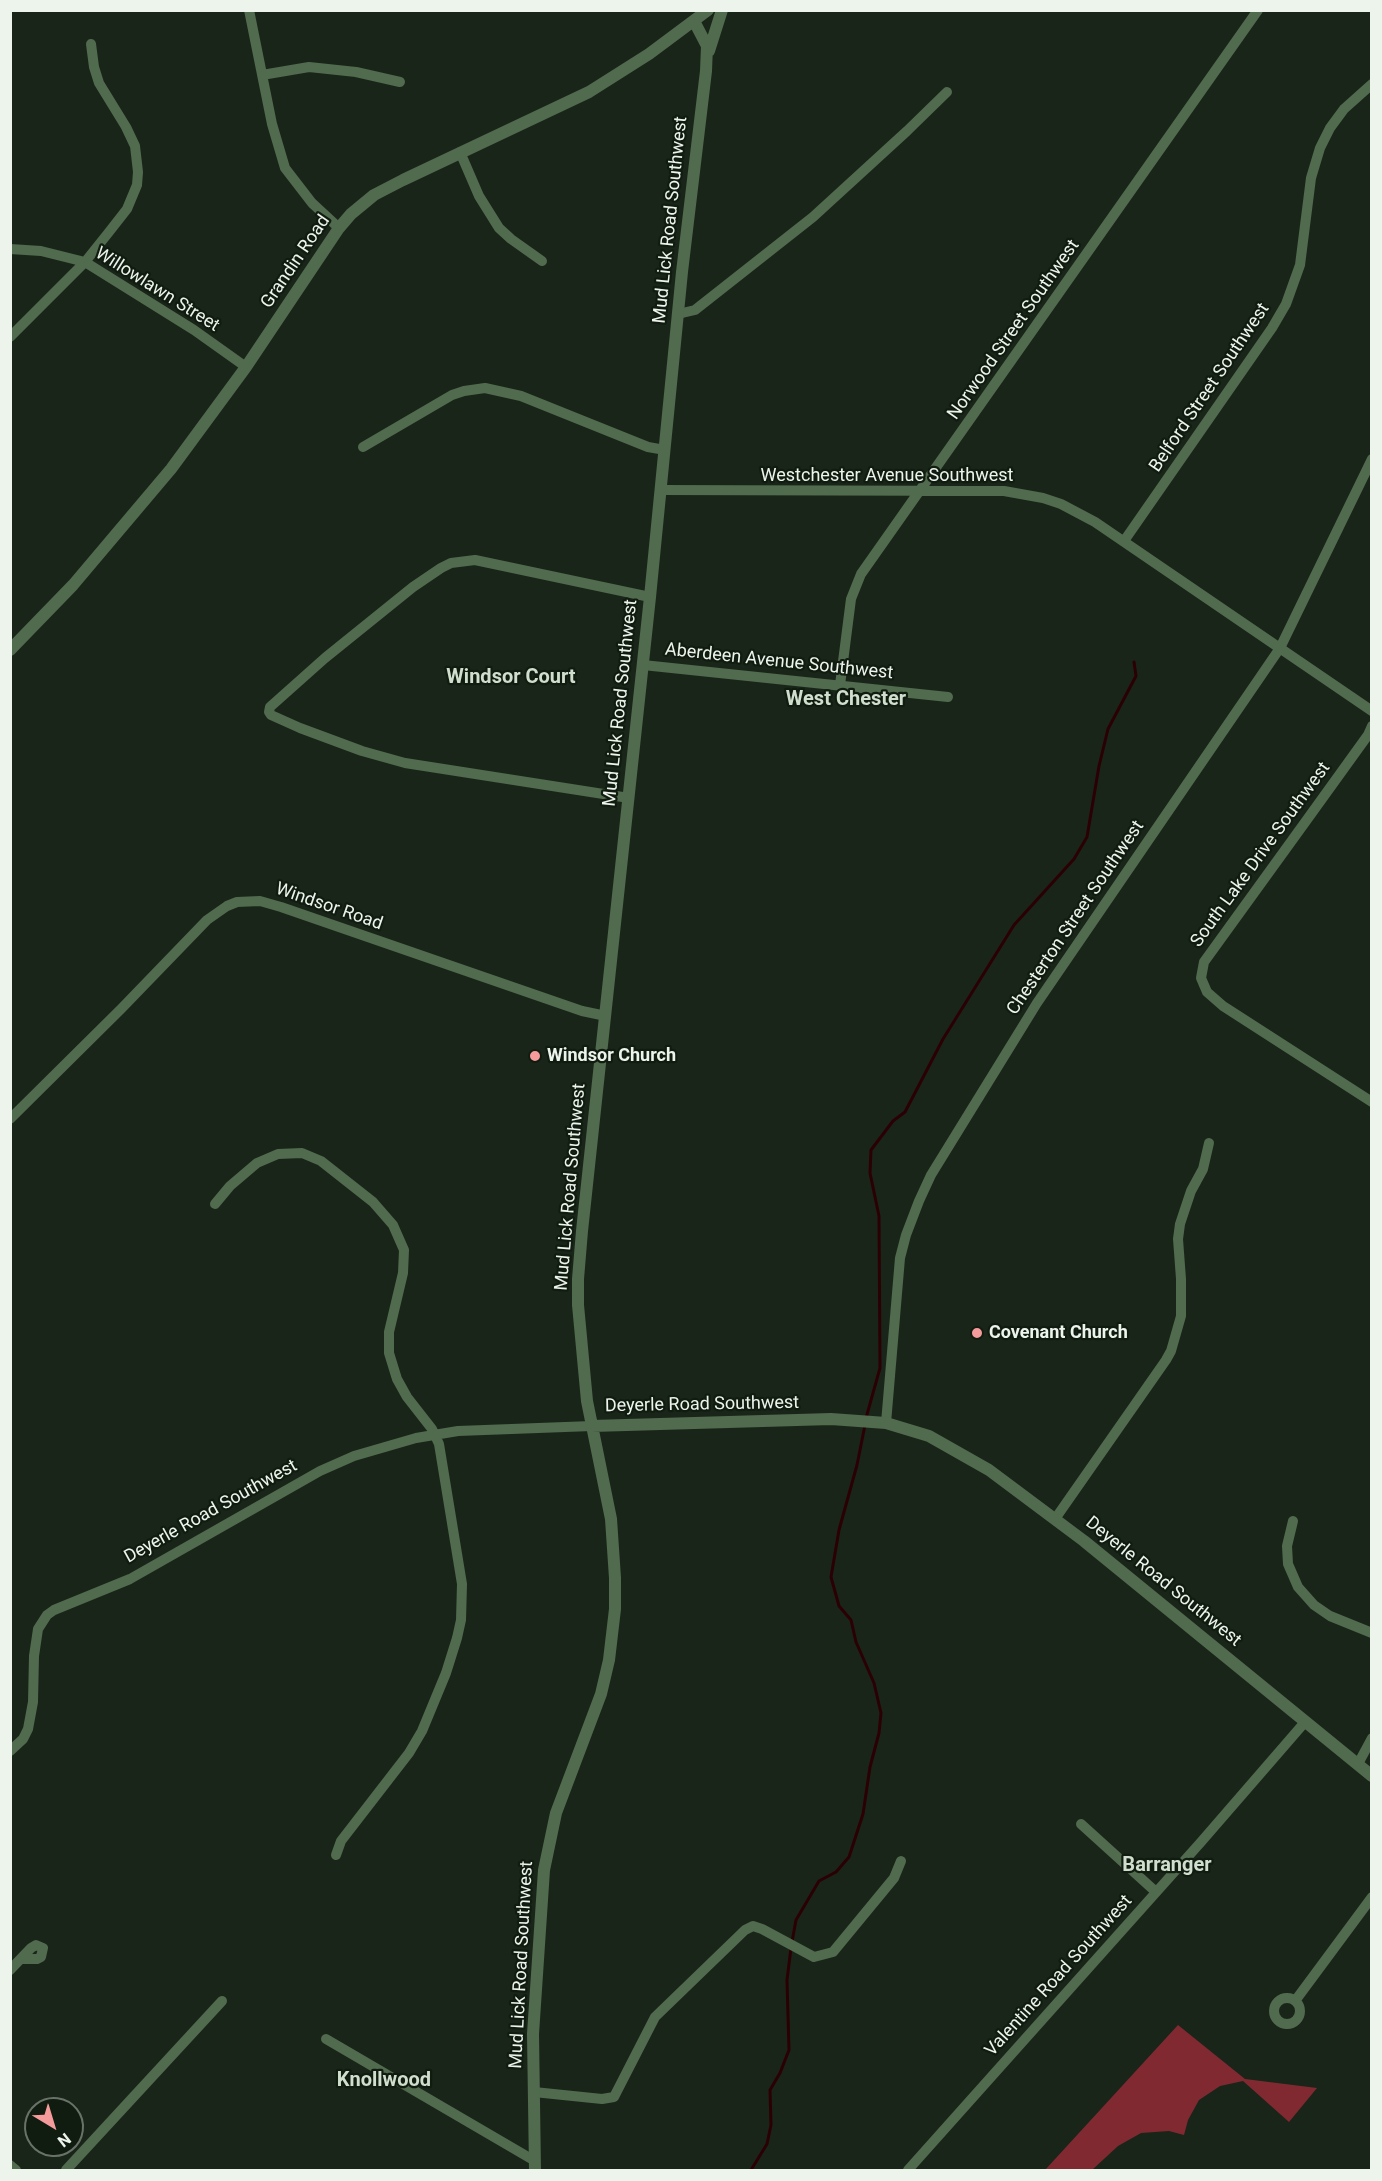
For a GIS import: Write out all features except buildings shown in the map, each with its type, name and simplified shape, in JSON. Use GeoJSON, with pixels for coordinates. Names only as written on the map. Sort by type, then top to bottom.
{"type":"FeatureCollection","features":[{"type":"Feature","properties":{"kind":"street"},"geometry":{"type":"LineString","coordinates":[[249,10],[272,124],[285,168],[312,203],[339,228]]}},
{"type":"Feature","properties":{"kind":"street","name":"Grandin Road"},"geometry":{"type":"LineString","coordinates":[[10,650],[73,585],[171,469],[246,367],[339,228],[351,214],[374,195],[589,92],[640,60],[708,10]]}},
{"type":"Feature","properties":{"kind":"street"},"geometry":{"type":"LineString","coordinates":[[707,56],[722,10]]}},
{"type":"Feature","properties":{"kind":"street","name":"Norwood Street Southwest"},"geometry":{"type":"LineString","coordinates":[[840,685],[846,626],[854,588],[861,574],[1258,10]]}},
{"type":"Feature","properties":{"kind":"street","name":"Mud Lick Road Southwest"},"geometry":{"type":"LineString","coordinates":[[535,2166],[534,1996],[546,1858],[556,1813],[601,1694],[609,1660],[615,1610],[611,1519],[592,1426],[583,1364],[578,1279],[707,56],[704,37],[694,21]]}},
{"type":"Feature","properties":{"kind":"street"},"geometry":{"type":"LineString","coordinates":[[10,337],[85,262],[133,198],[138,172],[135,146],[99,83],[94,68],[91,44]]}},
{"type":"Feature","properties":{"kind":"street"},"geometry":{"type":"LineString","coordinates":[[262,75],[309,67],[356,72],[400,82]]}},
{"type":"Feature","properties":{"kind":"street","name":"Belford Street Southwest"},"geometry":{"type":"LineString","coordinates":[[1124,542],[1272,328],[1286,304],[1300,265],[1311,178],[1320,148],[1344,109],[1371,84]]}},
{"type":"Feature","properties":{"kind":"street"},"geometry":{"type":"LineString","coordinates":[[678,314],[696,310],[813,217],[947,92]]}},
{"type":"Feature","properties":{"kind":"street"},"geometry":{"type":"LineString","coordinates":[[460,153],[479,196],[499,228],[542,261]]}},
{"type":"Feature","properties":{"kind":"street","name":"Willowlawn Street"},"geometry":{"type":"LineString","coordinates":[[10,249],[62,255],[85,262],[194,330],[246,367]]}},
{"type":"Feature","properties":{"kind":"street"},"geometry":{"type":"LineString","coordinates":[[363,447],[452,395],[485,388],[521,396],[648,447],[665,450]]}},
{"type":"Feature","properties":{"kind":"street","name":"Chesterton Street Southwest"},"geometry":{"type":"LineString","coordinates":[[886,1423],[900,1258],[906,1235],[931,1176],[1036,1003],[1280,648],[1371,459]]}},
{"type":"Feature","properties":{"kind":"street","name":"Westchester Avenue Southwest"},"geometry":{"type":"LineString","coordinates":[[662,490],[1004,492],[1043,498],[1085,516],[1371,711]]}},
{"type":"Feature","properties":{"kind":"street"},"geometry":{"type":"LineString","coordinates":[[629,798],[405,763],[362,751],[300,728],[269,712],[270,707],[325,658],[413,587],[451,563],[475,560],[650,597]]}},
{"type":"Feature","properties":{"kind":"street","name":"Aberdeen Avenue Southwest"},"geometry":{"type":"LineString","coordinates":[[643,665],[948,697]]}},
{"type":"Feature","properties":{"kind":"street","name":"South Lake Drive Southwest"},"geometry":{"type":"LineString","coordinates":[[1371,726],[1368,735],[1204,962],[1201,978],[1207,992],[1224,1006],[1371,1102]]}},
{"type":"Feature","properties":{"kind":"street","name":"Windsor Road"},"geometry":{"type":"LineString","coordinates":[[10,1119],[207,920],[237,902],[260,901],[281,907],[582,1011],[606,1016]]}},
{"type":"Feature","properties":{"kind":"street"},"geometry":{"type":"LineString","coordinates":[[1055,1519],[1171,1351],[1181,1316],[1178,1239],[1180,1224],[1187,1200],[1203,1169],[1209,1143]]}},
{"type":"Feature","properties":{"kind":"street"},"geometry":{"type":"LineString","coordinates":[[215,1204],[238,1178],[257,1162],[289,1152],[302,1153],[321,1161],[381,1209],[400,1237],[404,1259],[403,1273],[389,1332],[389,1353],[393,1370],[407,1397],[435,1434],[440,1448],[462,1584],[463,1603],[457,1638],[446,1673],[422,1731],[403,1761],[341,1841],[336,1855]]}},
{"type":"Feature","properties":{"kind":"street","name":"Deyerle Road Southwest"},"geometry":{"type":"LineString","coordinates":[[10,1751],[28,1729],[33,1702],[38,1629],[47,1615],[54,1610],[130,1579],[320,1471],[347,1459],[377,1448],[435,1434],[505,1428],[831,1419],[886,1423],[929,1436],[989,1470],[1055,1519],[1371,1776]]}},
{"type":"Feature","properties":{"kind":"street"},"geometry":{"type":"LineString","coordinates":[[1293,1521],[1287,1546],[1288,1564],[1298,1587],[1314,1605],[1330,1616],[1371,1633]]}},
{"type":"Feature","properties":{"kind":"street","name":"Valentine Road Southwest"},"geometry":{"type":"LineString","coordinates":[[908,2170],[1305,1722]]}},
{"type":"Feature","properties":{"kind":"street"},"geometry":{"type":"LineString","coordinates":[[1358,1764],[1371,1738]]}},
{"type":"Feature","properties":{"kind":"street"},"geometry":{"type":"LineString","coordinates":[[1081,1824],[1156,1892]]}},
{"type":"Feature","properties":{"kind":"street"},"geometry":{"type":"LineString","coordinates":[[534,2092],[602,2099],[614,2097],[655,2017],[745,1930],[753,1926],[814,1957],[833,1952],[894,1878],[901,1861]]}},
{"type":"Feature","properties":{"kind":"street"},"geometry":{"type":"LineString","coordinates":[[1295,2001],[1371,1897]]}},
{"type":"Feature","properties":{"kind":"street"},"geometry":{"type":"LineString","coordinates":[[10,1970],[23,1959]]}},
{"type":"Feature","properties":{"kind":"street"},"geometry":{"type":"LineString","coordinates":[[66,2170],[222,2001]]}},
{"type":"Feature","properties":{"kind":"street"},"geometry":{"type":"LineString","coordinates":[[326,2039],[535,2166]]}},
{"type":"Feature","properties":{"kind":"street"},"geometry":{"type":"LineString","coordinates":[[10,2165],[16,2170]]}},
{"type":"Feature","properties":{"kind":"shaded area"},"geometry":{"type":"Polygon","coordinates":[[[1178,2025],[1245,2079],[1317,2088],[1289,2122],[1243,2081],[1220,2086],[1199,2100],[1188,2120],[1184,2135],[1169,2131],[1141,2133],[1118,2146],[1092,2170],[1045,2170],[1178,2025]]]}},
{"type":"Feature","properties":{"kind":"waterway"},"geometry":{"type":"LineString","coordinates":[[866,1418],[880,1368],[879,1216],[870,1173],[871,1150],[893,1121],[905,1112],[943,1039],[1014,925],[1074,859],[1087,837],[1108,729],[1136,676],[1134,662]]}},
{"type":"Feature","properties":{"kind":"waterway"},"geometry":{"type":"LineString","coordinates":[[792,1942],[796,1920],[819,1881],[836,1872],[849,1857],[863,1814],[870,1767],[879,1733],[881,1713],[874,1683],[856,1642],[851,1620],[839,1606],[831,1577],[839,1530],[857,1465],[865,1425]]}},
{"type":"Feature","properties":{"kind":"waterway"},"geometry":{"type":"LineString","coordinates":[[751,2170],[767,2144],[771,2125],[770,2090],[789,2050],[787,1980],[791,1948]]}},
{"type":"Feature","properties":{"kind":"place","name":"Windsor Church"},"geometry":{"type":"Point","coordinates":[535,1056]}},
{"type":"Feature","properties":{"kind":"place","name":"Covenant Church"},"geometry":{"type":"Point","coordinates":[977,1333]}},
{"type":"Feature","properties":{"kind":"district","name":"Windsor Court"},"geometry":{"type":"Point","coordinates":[511,678]}},
{"type":"Feature","properties":{"kind":"district","name":"West Chester"},"geometry":{"type":"Point","coordinates":[846,700]}},
{"type":"Feature","properties":{"kind":"district","name":"Barranger"},"geometry":{"type":"Point","coordinates":[1167,1866]}},
{"type":"Feature","properties":{"kind":"district","name":"Knollwood"},"geometry":{"type":"Point","coordinates":[384,2081]}}]}
